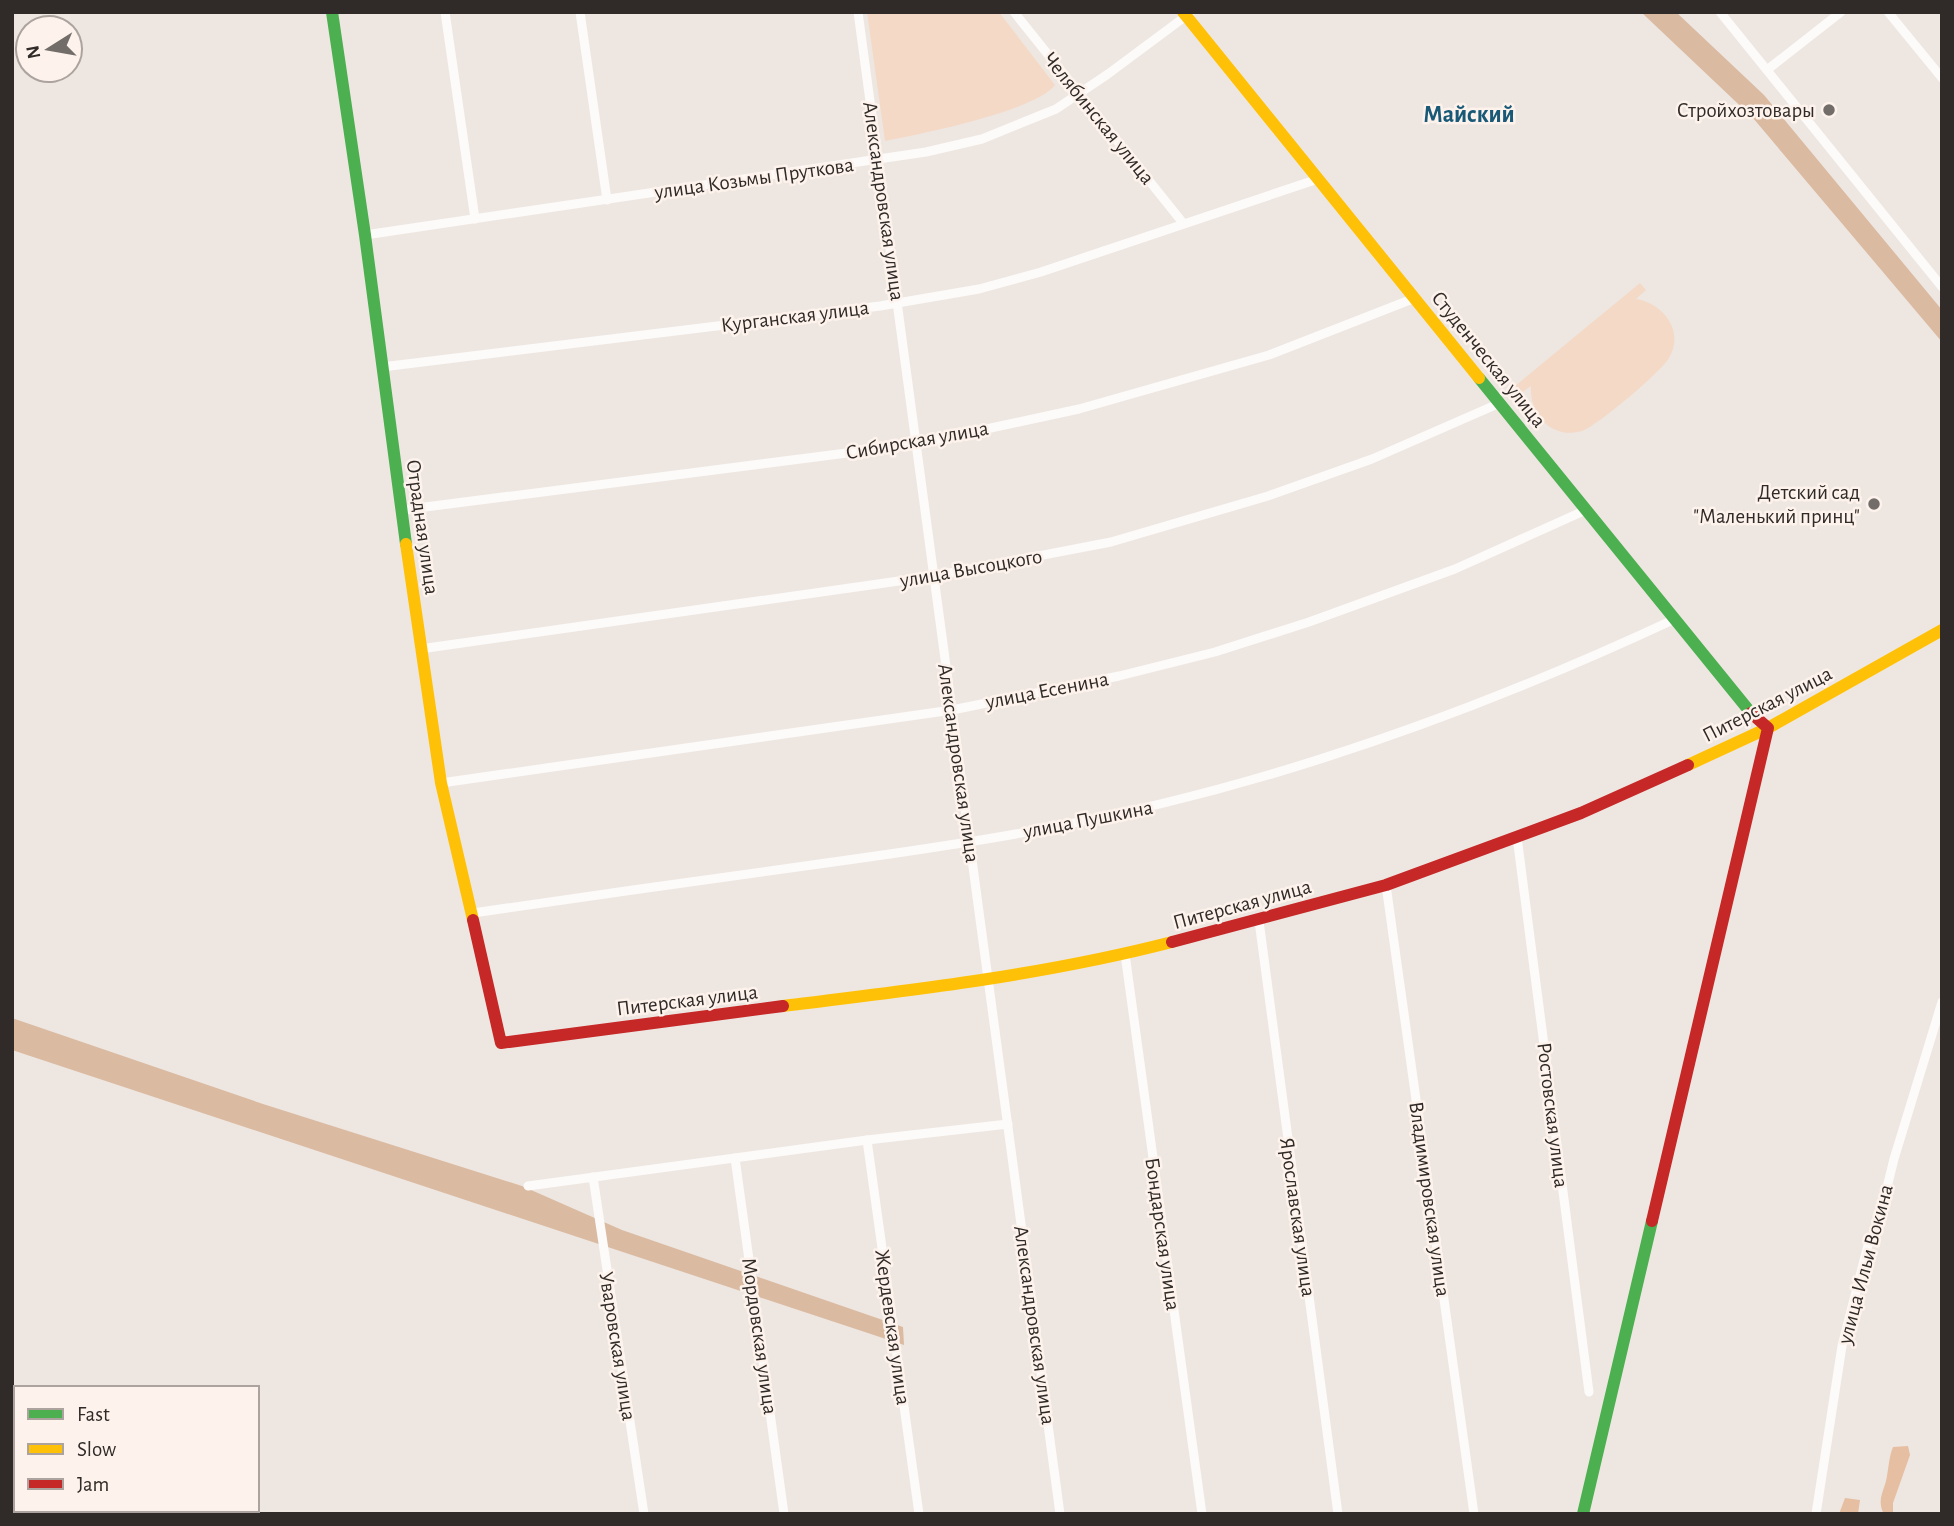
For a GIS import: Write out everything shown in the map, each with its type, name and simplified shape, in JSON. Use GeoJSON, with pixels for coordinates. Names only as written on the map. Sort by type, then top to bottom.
{"type":"FeatureCollection","features":[{"type":"Feature","properties":{"kind":"street","name":"Отрадная улица"},"geometry":{"type":"LineString","coordinates":[[332,12],[365,235],[420,649],[441,782],[501,1043]]}},
{"type":"Feature","properties":{"kind":"street"},"geometry":{"type":"LineString","coordinates":[[445,12],[475,219]]}},
{"type":"Feature","properties":{"kind":"street"},"geometry":{"type":"LineString","coordinates":[[580,12],[607,200]]}},
{"type":"Feature","properties":{"kind":"street","name":"Александровская улица"},"geometry":{"type":"LineString","coordinates":[[858,12],[1060,1514]]}},
{"type":"Feature","properties":{"kind":"street","name":"Челябинская улица"},"geometry":{"type":"LineString","coordinates":[[1014,12],[1182,223]]}},
{"type":"Feature","properties":{"kind":"street"},"geometry":{"type":"LineString","coordinates":[[1720,12],[1942,287]]}},
{"type":"Feature","properties":{"kind":"street"},"geometry":{"type":"LineString","coordinates":[[1767,70],[1840,12]]}},
{"type":"Feature","properties":{"kind":"street"},"geometry":{"type":"LineString","coordinates":[[1888,12],[1942,78]]}},
{"type":"Feature","properties":{"kind":"street","name":"улица Козьмы Пруткова"},"geometry":{"type":"LineString","coordinates":[[365,235],[878,160],[982,139],[1056,109],[1187,14]]}},
{"type":"Feature","properties":{"kind":"street","name":"Студенческая улица"},"geometry":{"type":"LineString","coordinates":[[1187,14],[1586,510],[1752,714],[1768,728]]}},
{"type":"Feature","properties":{"kind":"street","name":"Курганская улица"},"geometry":{"type":"LineString","coordinates":[[382,367],[898,304],[979,289],[1041,272],[1318,179]]}},
{"type":"Feature","properties":{"kind":"street","name":"Сибирская улица"},"geometry":{"type":"LineString","coordinates":[[402,510],[916,444],[1079,409],[1269,355],[1415,298]]}},
{"type":"Feature","properties":{"kind":"street","name":"улица Высоцкого"},"geometry":{"type":"LineString","coordinates":[[420,649],[934,576],[1111,542],[1268,496],[1372,459],[1500,403]]}},
{"type":"Feature","properties":{"kind":"street","name":"улица Есенина"},"geometry":{"type":"LineString","coordinates":[[441,782],[952,710],[1119,676],[1215,652],[1309,622],[1455,569],[1586,510]]}},
{"type":"Feature","properties":{"kind":"street","name":"улица Пушкина"},"geometry":{"type":"LineString","coordinates":[[473,913],[970,843],[1161,804],[1325,759],[1448,716],[1612,649],[1675,619]]}},
{"type":"Feature","properties":{"kind":"street","name":"Питерская улица"},"geometry":{"type":"LineString","coordinates":[[501,1043],[989,980],[1125,954],[1259,921],[1386,884],[1581,813],[1768,728],[1942,630]]}},
{"type":"Feature","properties":{"kind":"street"},"geometry":{"type":"LineString","coordinates":[[1583,1514],[1768,728]]}},
{"type":"Feature","properties":{"kind":"street","name":"Ростовская улица"},"geometry":{"type":"LineString","coordinates":[[1517,837],[1589,1392]]}},
{"type":"Feature","properties":{"kind":"street","name":"Владимировская улица"},"geometry":{"type":"LineString","coordinates":[[1386,884],[1474,1514]]}},
{"type":"Feature","properties":{"kind":"street","name":"Ярославская улица"},"geometry":{"type":"LineString","coordinates":[[1259,921],[1338,1514]]}},
{"type":"Feature","properties":{"kind":"street","name":"Бондарская улица"},"geometry":{"type":"LineString","coordinates":[[1125,954],[1202,1514]]}},
{"type":"Feature","properties":{"kind":"street","name":"улица Ильи Вокина"},"geometry":{"type":"LineString","coordinates":[[1815,1514],[1842,1346],[1868,1245],[1876,1232],[1894,1159],[1939,1021],[1942,1002]]}},
{"type":"Feature","properties":{"kind":"street"},"geometry":{"type":"LineString","coordinates":[[528,1186],[867,1140],[1008,1124]]}},
{"type":"Feature","properties":{"kind":"street","name":"Жердевская улица"},"geometry":{"type":"LineString","coordinates":[[867,1140],[919,1514]]}},
{"type":"Feature","properties":{"kind":"street","name":"Мордовская улица"},"geometry":{"type":"LineString","coordinates":[[735,1158],[784,1514]]}},
{"type":"Feature","properties":{"kind":"street","name":"Уваровская улица"},"geometry":{"type":"LineString","coordinates":[[593,1177],[644,1514]]}},
{"type":"Feature","properties":{"kind":"shaded area"},"geometry":{"type":"Polygon","coordinates":[[[867,12],[999,12],[1055,85],[1044,95],[1002,112],[885,141],[867,12]]]}},
{"type":"Feature","properties":{"kind":"shaded area"},"geometry":{"type":"Polygon","coordinates":[[[1641,12],[1676,12],[1764,95],[1942,310],[1942,342],[1753,118],[1641,12]]]}},
{"type":"Feature","properties":{"kind":"shaded area"},"geometry":{"type":"Polygon","coordinates":[[[1640,283],[1646,290],[1636,299],[1663,312],[1673,329],[1673,348],[1669,358],[1642,386],[1590,427],[1571,433],[1552,428],[1538,415],[1531,396],[1531,386],[1521,393],[1515,386],[1640,283]]]}},
{"type":"Feature","properties":{"kind":"shaded area"},"geometry":{"type":"Polygon","coordinates":[[[12,1018],[263,1104],[522,1186],[622,1230],[903,1327],[904,1345],[12,1050],[12,1018]]]}},
{"type":"Feature","properties":{"kind":"shaded area"},"geometry":{"type":"Polygon","coordinates":[[[1908,1446],[1910,1455],[1893,1503],[1893,1514],[1884,1514],[1881,1499],[1893,1447],[1908,1446]]]}},
{"type":"Feature","properties":{"kind":"shaded area"},"geometry":{"type":"Polygon","coordinates":[[[1845,1498],[1860,1500],[1858,1514],[1839,1514],[1845,1498]]]}},
{"type":"Feature","properties":{"kind":"traffic: fast"},"geometry":{"type":"LineString","coordinates":[[332,12],[406,544]]}},
{"type":"Feature","properties":{"kind":"traffic: fast"},"geometry":{"type":"LineString","coordinates":[[1479,378],[1751,713]]}},
{"type":"Feature","properties":{"kind":"traffic: fast"},"geometry":{"type":"LineString","coordinates":[[1583,1514],[1652,1221]]}},
{"type":"Feature","properties":{"kind":"traffic: slow"},"geometry":{"type":"LineString","coordinates":[[1183,12],[1479,378]]}},
{"type":"Feature","properties":{"kind":"traffic: slow"},"geometry":{"type":"LineString","coordinates":[[406,544],[441,783],[473,920]]}},
{"type":"Feature","properties":{"kind":"traffic: slow"},"geometry":{"type":"LineString","coordinates":[[1688,765],[1768,728],[1942,630]]}},
{"type":"Feature","properties":{"kind":"traffic: slow"},"geometry":{"type":"LineString","coordinates":[[783,1006],[1027,973],[1172,942]]}},
{"type":"Feature","properties":{"kind":"traffic: jam"},"geometry":{"type":"LineString","coordinates":[[1652,1221],[1768,728],[1751,713]]}},
{"type":"Feature","properties":{"kind":"traffic: jam"},"geometry":{"type":"LineString","coordinates":[[1172,942],[1386,885],[1581,813],[1688,765]]}},
{"type":"Feature","properties":{"kind":"traffic: jam"},"geometry":{"type":"LineString","coordinates":[[473,920],[501,1043],[783,1006]]}},
{"type":"Feature","properties":{"kind":"place","name":"Стройхозтовары"},"geometry":{"type":"Point","coordinates":[1829,110]}},
{"type":"Feature","properties":{"kind":"place","name":"Детский сад \"Маленький принц\""},"geometry":{"type":"Point","coordinates":[1874,504]}},
{"type":"Feature","properties":{"kind":"district","name":"Майский"},"geometry":{"type":"Point","coordinates":[1469,114]}}]}
